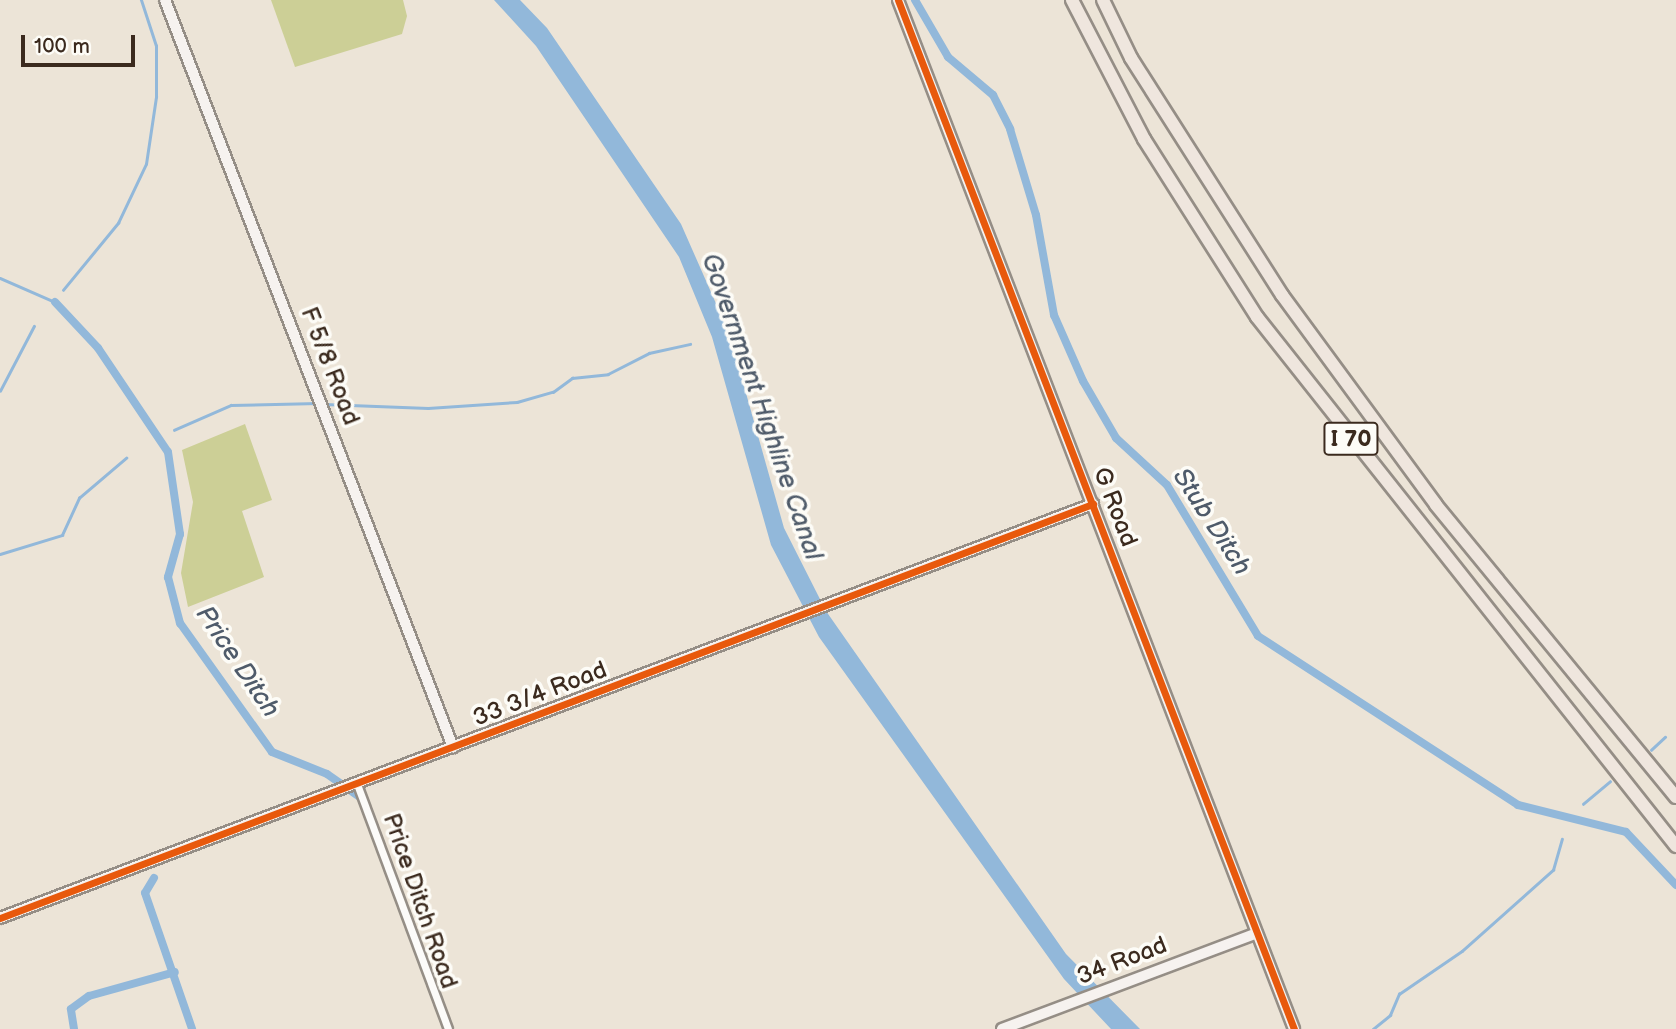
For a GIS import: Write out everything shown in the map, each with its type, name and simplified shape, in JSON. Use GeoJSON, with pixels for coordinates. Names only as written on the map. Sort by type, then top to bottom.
{"type":"FeatureCollection","features":[{"type":"Feature","properties":{"kind":"highway","name":"I 70"},"geometry":{"type":"LineString","coordinates":[[1072,0],[1144,139],[1257,317],[1676,846]]}},
{"type":"Feature","properties":{"kind":"highway","name":"I 70"},"geometry":{"type":"LineString","coordinates":[[1103,0],[1131,58],[1282,295],[1436,505],[1676,797]]}},
{"type":"Feature","properties":{"kind":"street","name":"F 5/8 Road"},"geometry":{"type":"LineString","coordinates":[[165,0],[453,747]]}},
{"type":"Feature","properties":{"kind":"street","name":"G Road"},"geometry":{"type":"LineString","coordinates":[[898,0],[1294,1029]]}},
{"type":"Feature","properties":{"kind":"street","name":"33 3/4 Road"},"geometry":{"type":"LineString","coordinates":[[0,918],[1093,504]]}},
{"type":"Feature","properties":{"kind":"street","name":"Price Ditch Road"},"geometry":{"type":"LineString","coordinates":[[357,784],[449,1029]]}},
{"type":"Feature","properties":{"kind":"street","name":"34 Road"},"geometry":{"type":"LineString","coordinates":[[1002,1029],[1257,933]]}},
{"type":"Feature","properties":{"kind":"green space"},"geometry":{"type":"Polygon","coordinates":[[[271,0],[403,0],[407,16],[402,34],[295,67],[271,0]]]}},
{"type":"Feature","properties":{"kind":"green space"},"geometry":{"type":"Polygon","coordinates":[[[245,424],[272,500],[242,511],[264,577],[188,607],[181,573],[193,502],[182,450],[245,424]]]}},
{"type":"Feature","properties":{"kind":"water"},"geometry":{"type":"Polygon","coordinates":[[[494,0],[520,0],[547,28],[681,224],[729,333],[784,528],[826,611],[1066,954],[1140,1029],[1111,1029],[1064,979],[819,637],[771,545],[712,337],[679,257],[536,46],[494,0]]]}},
{"type":"Feature","properties":{"kind":"waterway"},"geometry":{"type":"LineString","coordinates":[[63,290],[118,223],[146,164],[156,97],[156,46],[141,0]]}},
{"type":"Feature","properties":{"kind":"waterway","name":"Stub Ditch"},"geometry":{"type":"LineString","coordinates":[[915,0],[948,57],[993,95],[1010,129],[1036,215],[1054,315],[1083,381],[1116,438],[1167,485],[1258,636],[1518,805],[1626,832],[1676,885]]}},
{"type":"Feature","properties":{"kind":"waterway","name":"Price Ditch"},"geometry":{"type":"LineString","coordinates":[[0,278],[55,302]]}},
{"type":"Feature","properties":{"kind":"waterway","name":"Price Ditch"},"geometry":{"type":"LineString","coordinates":[[55,302],[98,348],[168,452],[180,534],[168,577],[180,623],[272,752],[327,774],[359,796]]}},
{"type":"Feature","properties":{"kind":"waterway"},"geometry":{"type":"LineString","coordinates":[[0,391],[34,326]]}},
{"type":"Feature","properties":{"kind":"waterway"},"geometry":{"type":"LineString","coordinates":[[324,404],[428,408],[517,402],[553,392],[572,378],[608,374],[649,353],[690,344]]}},
{"type":"Feature","properties":{"kind":"waterway"},"geometry":{"type":"LineString","coordinates":[[174,430],[231,405],[318,403]]}},
{"type":"Feature","properties":{"kind":"waterway"},"geometry":{"type":"LineString","coordinates":[[0,554],[62,535],[79,498],[126,458]]}},
{"type":"Feature","properties":{"kind":"waterway"},"geometry":{"type":"LineString","coordinates":[[1651,750],[1665,737]]}},
{"type":"Feature","properties":{"kind":"waterway"},"geometry":{"type":"LineString","coordinates":[[1583,804],[1610,781]]}},
{"type":"Feature","properties":{"kind":"waterway"},"geometry":{"type":"LineString","coordinates":[[1373,1029],[1390,1015],[1399,994],[1462,951],[1553,870],[1562,839]]}},
{"type":"Feature","properties":{"kind":"waterway"},"geometry":{"type":"LineString","coordinates":[[154,878],[145,893],[192,1029]]}},
{"type":"Feature","properties":{"kind":"waterway"},"geometry":{"type":"LineString","coordinates":[[74,1029],[71,1009],[89,996],[175,972]]}},
{"type":"Feature","properties":{"kind":"cycle path"},"geometry":{"type":"LineString","coordinates":[[898,0],[1294,1029]]}},
{"type":"Feature","properties":{"kind":"cycle path"},"geometry":{"type":"LineString","coordinates":[[0,918],[1093,504]]}},
{"type":"Feature","properties":{"kind":"water label","name":"Government Highline Canal"},"geometry":{"type":"Point","coordinates":[761,407]}}]}
